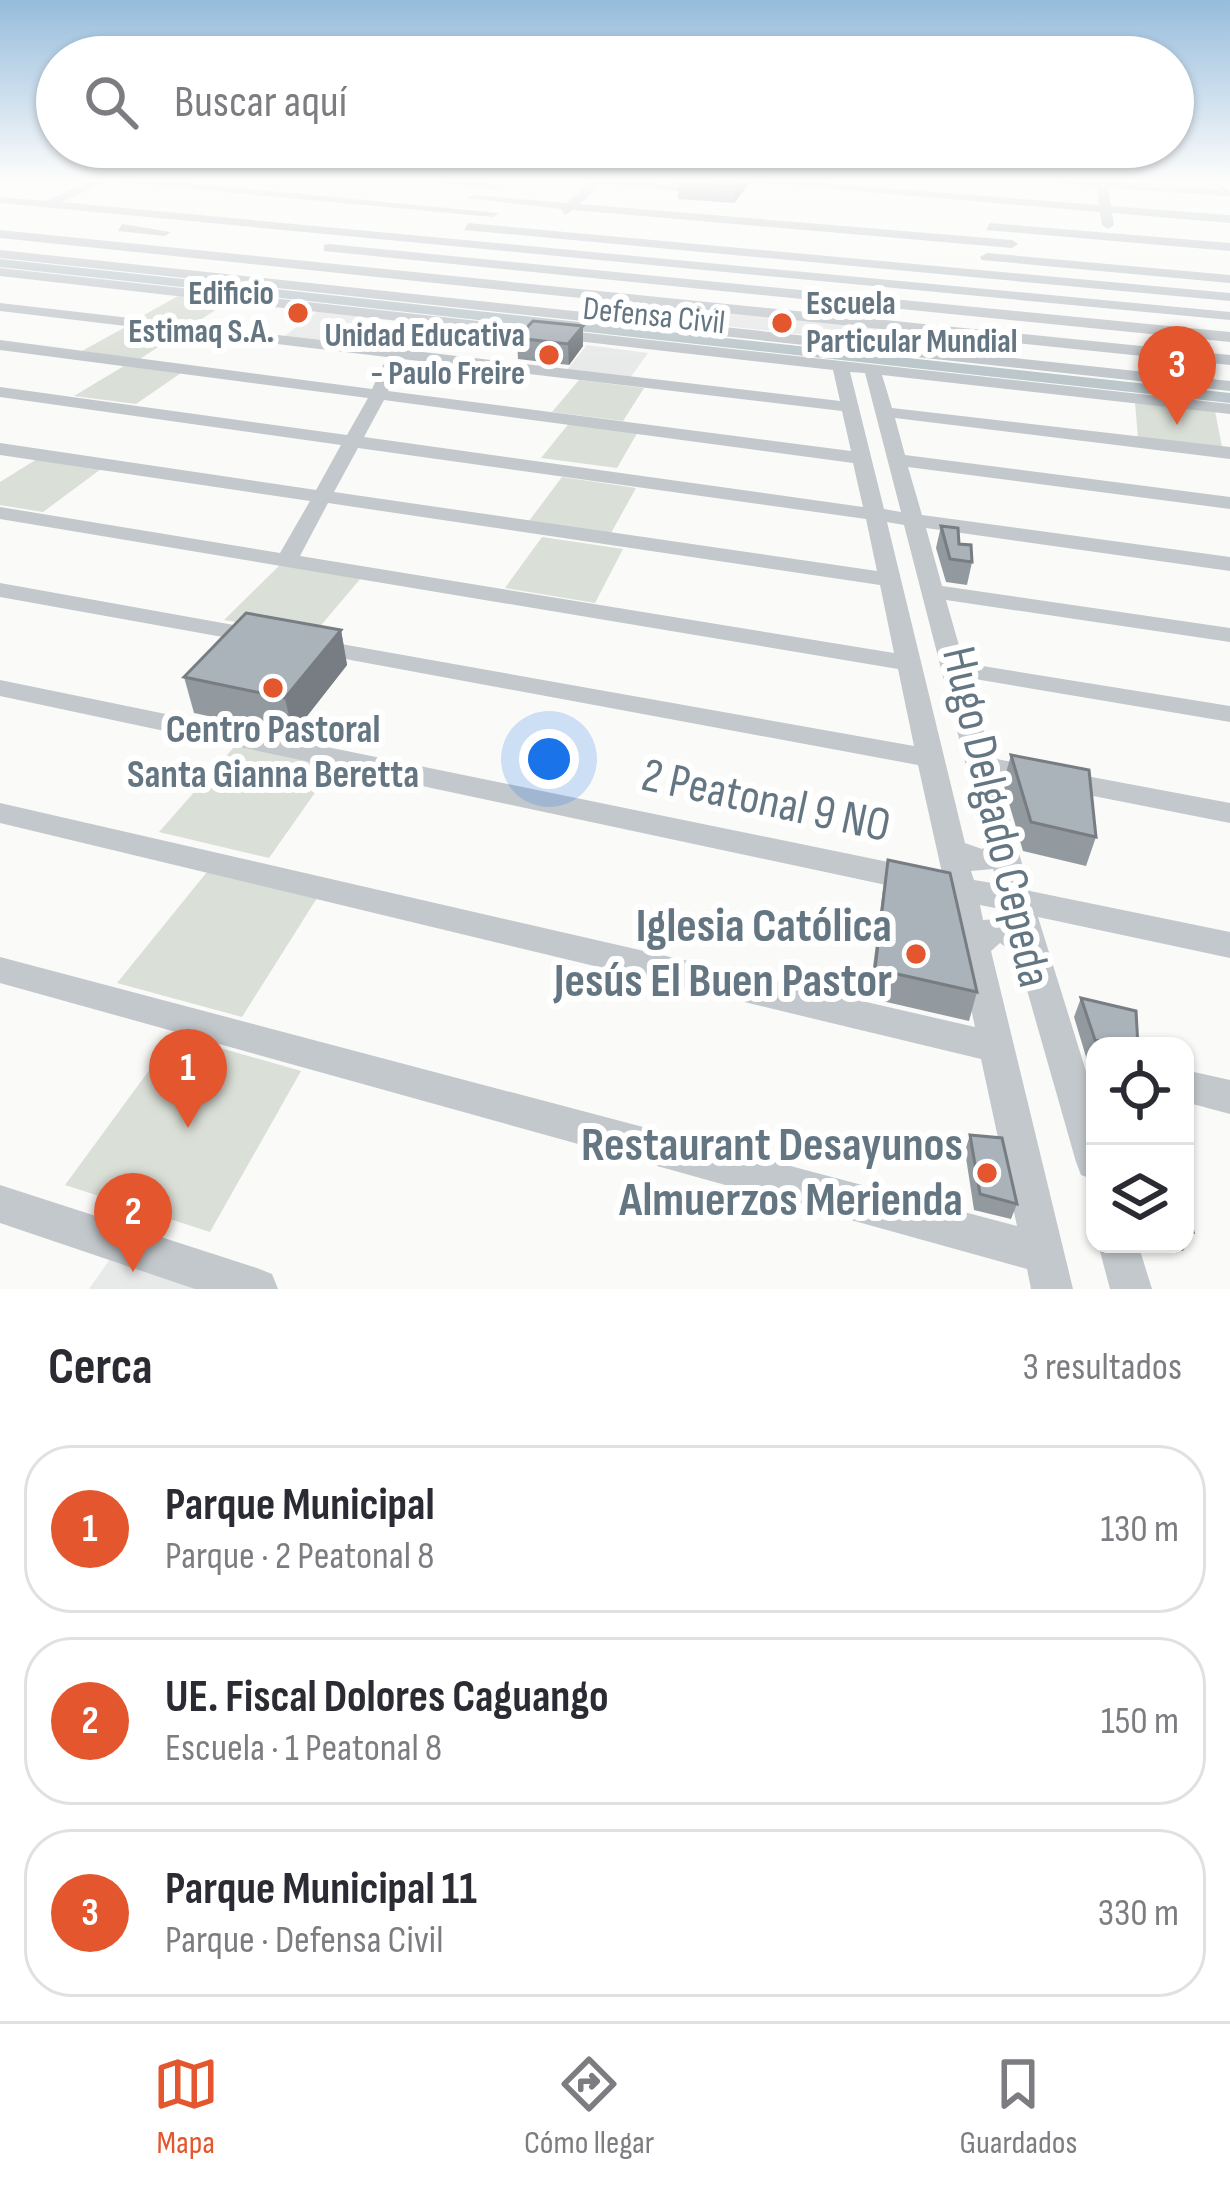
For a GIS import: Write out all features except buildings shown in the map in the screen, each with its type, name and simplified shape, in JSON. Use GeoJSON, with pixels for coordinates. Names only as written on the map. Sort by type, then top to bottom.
{"type":"FeatureCollection","features":[{"type":"Feature","properties":{"kind":"street"},"geometry":{"type":"LineString","coordinates":[[64,240],[1230,360]]}},
{"type":"Feature","properties":{"kind":"street"},"geometry":{"type":"LineString","coordinates":[[99,265],[149,240]]}},
{"type":"Feature","properties":{"kind":"street"},"geometry":{"type":"LineString","coordinates":[[274,284],[342,240]]}},
{"type":"Feature","properties":{"kind":"street"},"geometry":{"type":"LineString","coordinates":[[434,240],[1230,316]]}},
{"type":"Feature","properties":{"kind":"street"},"geometry":{"type":"LineString","coordinates":[[460,302],[531,240]]}},
{"type":"Feature","properties":{"kind":"street"},"geometry":{"type":"LineString","coordinates":[[620,240],[1230,297]]}},
{"type":"Feature","properties":{"kind":"street"},"geometry":{"type":"LineString","coordinates":[[666,326],[726,240]]}},
{"type":"Feature","properties":{"kind":"street"},"geometry":{"type":"LineString","coordinates":[[881,360],[917,240]]}},
{"type":"Feature","properties":{"kind":"street"},"geometry":{"type":"LineString","coordinates":[[1110,240],[1130,375]]}},
{"type":"Feature","properties":{"kind":"street"},"geometry":{"type":"LineString","coordinates":[[1150,240],[1230,279]]}},
{"type":"Feature","properties":{"kind":"street"},"geometry":{"type":"LineString","coordinates":[[1166,240],[1230,263]]}},
{"type":"Feature","properties":{"kind":"street"},"geometry":{"type":"LineString","coordinates":[[1200,240],[1230,247]]}},
{"type":"Feature","properties":{"kind":"street"},"geometry":{"type":"LineString","coordinates":[[329,248],[1230,338]]}},
{"type":"Feature","properties":{"kind":"street","name":"Defensa Civil"},"geometry":{"type":"LineString","coordinates":[[0,254],[666,326],[1230,409]]}},
{"type":"Feature","properties":{"kind":"street","name":"Defensa Civil"},"geometry":{"type":"LineString","coordinates":[[0,272],[841,367],[881,360],[1230,386]]}},
{"type":"Feature","properties":{"kind":"street"},"geometry":{"type":"LineString","coordinates":[[0,307],[850,407]]}},
{"type":"Feature","properties":{"kind":"street"},"geometry":{"type":"LineString","coordinates":[[287,560],[378,394],[411,320]]}},
{"type":"Feature","properties":{"kind":"street"},"geometry":{"type":"LineString","coordinates":[[0,345],[861,458]]}},
{"type":"Feature","properties":{"kind":"street","name":"Hugo Delgado Cepeda"},"geometry":{"type":"LineString","coordinates":[[881,360],[885,412],[1003,851],[1033,949],[1080,1061],[1092,1145]]}},
{"type":"Feature","properties":{"kind":"street","name":"Hugo Delgado Cepeda"},"geometry":{"type":"LineString","coordinates":[[841,367],[1048,1271]]}},
{"type":"Feature","properties":{"kind":"street"},"geometry":{"type":"LineString","coordinates":[[0,392],[1230,564]]}},
{"type":"Feature","properties":{"kind":"street"},"geometry":{"type":"LineString","coordinates":[[885,412],[1230,453]]}},
{"type":"Feature","properties":{"kind":"street"},"geometry":{"type":"LineString","coordinates":[[0,449],[890,580]]}},
{"type":"Feature","properties":{"kind":"street"},"geometry":{"type":"LineString","coordinates":[[898,460],[1230,502]]}},
{"type":"Feature","properties":{"kind":"street"},"geometry":{"type":"LineString","coordinates":[[0,513],[908,663]]}},
{"type":"Feature","properties":{"kind":"street"},"geometry":{"type":"LineString","coordinates":[[0,590],[930,758]]}},
{"type":"Feature","properties":{"kind":"street"},"geometry":{"type":"LineString","coordinates":[[935,592],[1230,635]]}},
{"type":"Feature","properties":{"kind":"street"},"geometry":{"type":"LineString","coordinates":[[957,669],[1230,714]]}},
{"type":"Feature","properties":{"kind":"street","name":"2 Peatonal 9 NO"},"geometry":{"type":"LineString","coordinates":[[0,688],[1230,945]]}},
{"type":"Feature","properties":{"kind":"street"},"geometry":{"type":"LineString","coordinates":[[982,765],[1230,813]]}},
{"type":"Feature","properties":{"kind":"street"},"geometry":{"type":"LineString","coordinates":[[0,813],[996,1047]]}},
{"type":"Feature","properties":{"kind":"street"},"geometry":{"type":"LineString","coordinates":[[950,847],[974,861],[986,862],[1003,851]]}},
{"type":"Feature","properties":{"kind":"street"},"geometry":{"type":"LineString","coordinates":[[973,948],[992,930],[1007,931],[1033,949]]}},
{"type":"Feature","properties":{"kind":"street"},"geometry":{"type":"LineString","coordinates":[[0,970],[1048,1271]]}},
{"type":"Feature","properties":{"kind":"street"},"geometry":{"type":"LineString","coordinates":[[1194,1088],[1230,1097]]}},
{"type":"Feature","properties":{"kind":"street"},"geometry":{"type":"LineString","coordinates":[[0,1204],[257,1289]]}},
{"type":"Feature","properties":{"kind":"street"},"geometry":{"type":"LineString","coordinates":[[1120,1253],[1130,1289]]}},
{"type":"Feature","properties":{"kind":"shaded area"},"geometry":{"type":"Polygon","coordinates":[[[178,296],[228,302],[191,326],[137,319],[178,296]]]}},
{"type":"Feature","properties":{"kind":"shaded area","name":"Escuela Particular Mundial"},"geometry":{"type":"Polygon","coordinates":[[[691,305],[886,326],[880,343],[679,321],[691,305]]]}},
{"type":"Feature","properties":{"kind":"shaded area"},"geometry":{"type":"Polygon","coordinates":[[[318,311],[369,316],[336,343],[283,337],[318,311]]]}},
{"type":"Feature","properties":{"kind":"shaded area"},"geometry":{"type":"Polygon","coordinates":[[[129,325],[181,332],[140,359],[82,351],[129,325]]]}},
{"type":"Feature","properties":{"kind":"shaded area"},"geometry":{"type":"Polygon","coordinates":[[[587,345],[648,353],[630,378],[566,371],[587,345]]]}},
{"type":"Feature","properties":{"kind":"shaded area"},"geometry":{"type":"Polygon","coordinates":[[[124,366],[181,373],[136,404],[74,396],[124,366]]]}},
{"type":"Feature","properties":{"kind":"shaded area"},"geometry":{"type":"Polygon","coordinates":[[[579,380],[644,388],[623,421],[552,412],[579,380]]]}},
{"type":"Feature","properties":{"kind":"shaded area"},"geometry":{"type":"Polygon","coordinates":[[[1135,402],[1215,411],[1222,447],[1138,438],[1135,402]]]}},
{"type":"Feature","properties":{"kind":"shaded area"},"geometry":{"type":"Polygon","coordinates":[[[571,421],[639,430],[617,468],[541,458],[571,421]]]}},
{"type":"Feature","properties":{"kind":"shaded area"},"geometry":{"type":"Polygon","coordinates":[[[37,459],[101,469],[43,512],[0,505],[0,482],[37,459]]]}},
{"type":"Feature","properties":{"kind":"shaded area"},"geometry":{"type":"Polygon","coordinates":[[[562,477],[636,488],[611,533],[529,521],[562,477]]]}},
{"type":"Feature","properties":{"kind":"shaded area"},"geometry":{"type":"Polygon","coordinates":[[[542,537],[623,549],[595,603],[505,588],[542,537]]]}},
{"type":"Feature","properties":{"kind":"shaded area"},"geometry":{"type":"Polygon","coordinates":[[[281,564],[361,578],[312,636],[224,620],[281,564]]]}},
{"type":"Feature","properties":{"kind":"shaded area"},"geometry":{"type":"Polygon","coordinates":[[[235,746],[333,767],[269,858],[159,832],[235,746]]]}},
{"type":"Feature","properties":{"kind":"shaded area"},"geometry":{"type":"Polygon","coordinates":[[[207,872],[317,898],[242,1017],[117,983],[207,872]]]}},
{"type":"Feature","properties":{"kind":"shaded area"},"geometry":{"type":"Polygon","coordinates":[[[175,1035],[301,1071],[210,1232],[65,1185],[175,1035]]]}},
{"type":"Feature","properties":{"kind":"shaded area"},"geometry":{"type":"Polygon","coordinates":[[[113,1255],[218,1289],[89,1289],[113,1255]]]}},
{"type":"Feature","properties":{"kind":"waterway"},"geometry":{"type":"LineString","coordinates":[[0,263],[1230,398]]}},
{"type":"Feature","properties":{"kind":"place","name":"Edificio Estimaq S.A."},"geometry":{"type":"Point","coordinates":[298,313]}},
{"type":"Feature","properties":{"kind":"place","name":"Escuela Particular Mundial"},"geometry":{"type":"Point","coordinates":[782,323]}},
{"type":"Feature","properties":{"kind":"place","name":"Unidad Educativa - Paulo Freire"},"geometry":{"type":"Point","coordinates":[549,355]}},
{"type":"Feature","properties":{"kind":"place","name":"Parque Municipal 11"},"geometry":{"type":"Point","coordinates":[1177,425]}},
{"type":"Feature","properties":{"kind":"place","name":"Centro Pastoral Santa Gianna Beretta"},"geometry":{"type":"Point","coordinates":[273,688]}},
{"type":"Feature","properties":{"kind":"place","name":"Iglesia Católica Jesús El Buen Pastor"},"geometry":{"type":"Point","coordinates":[916,954]}},
{"type":"Feature","properties":{"kind":"place","name":"Parque Municipal"},"geometry":{"type":"Point","coordinates":[188,1128]}},
{"type":"Feature","properties":{"kind":"place","name":"Restaurant Desayunos Almuerzos Merienda"},"geometry":{"type":"Point","coordinates":[987,1173]}},
{"type":"Feature","properties":{"kind":"place","name":"UE. Fiscal Dolores Caguango"},"geometry":{"type":"Point","coordinates":[133,1272]}}]}
